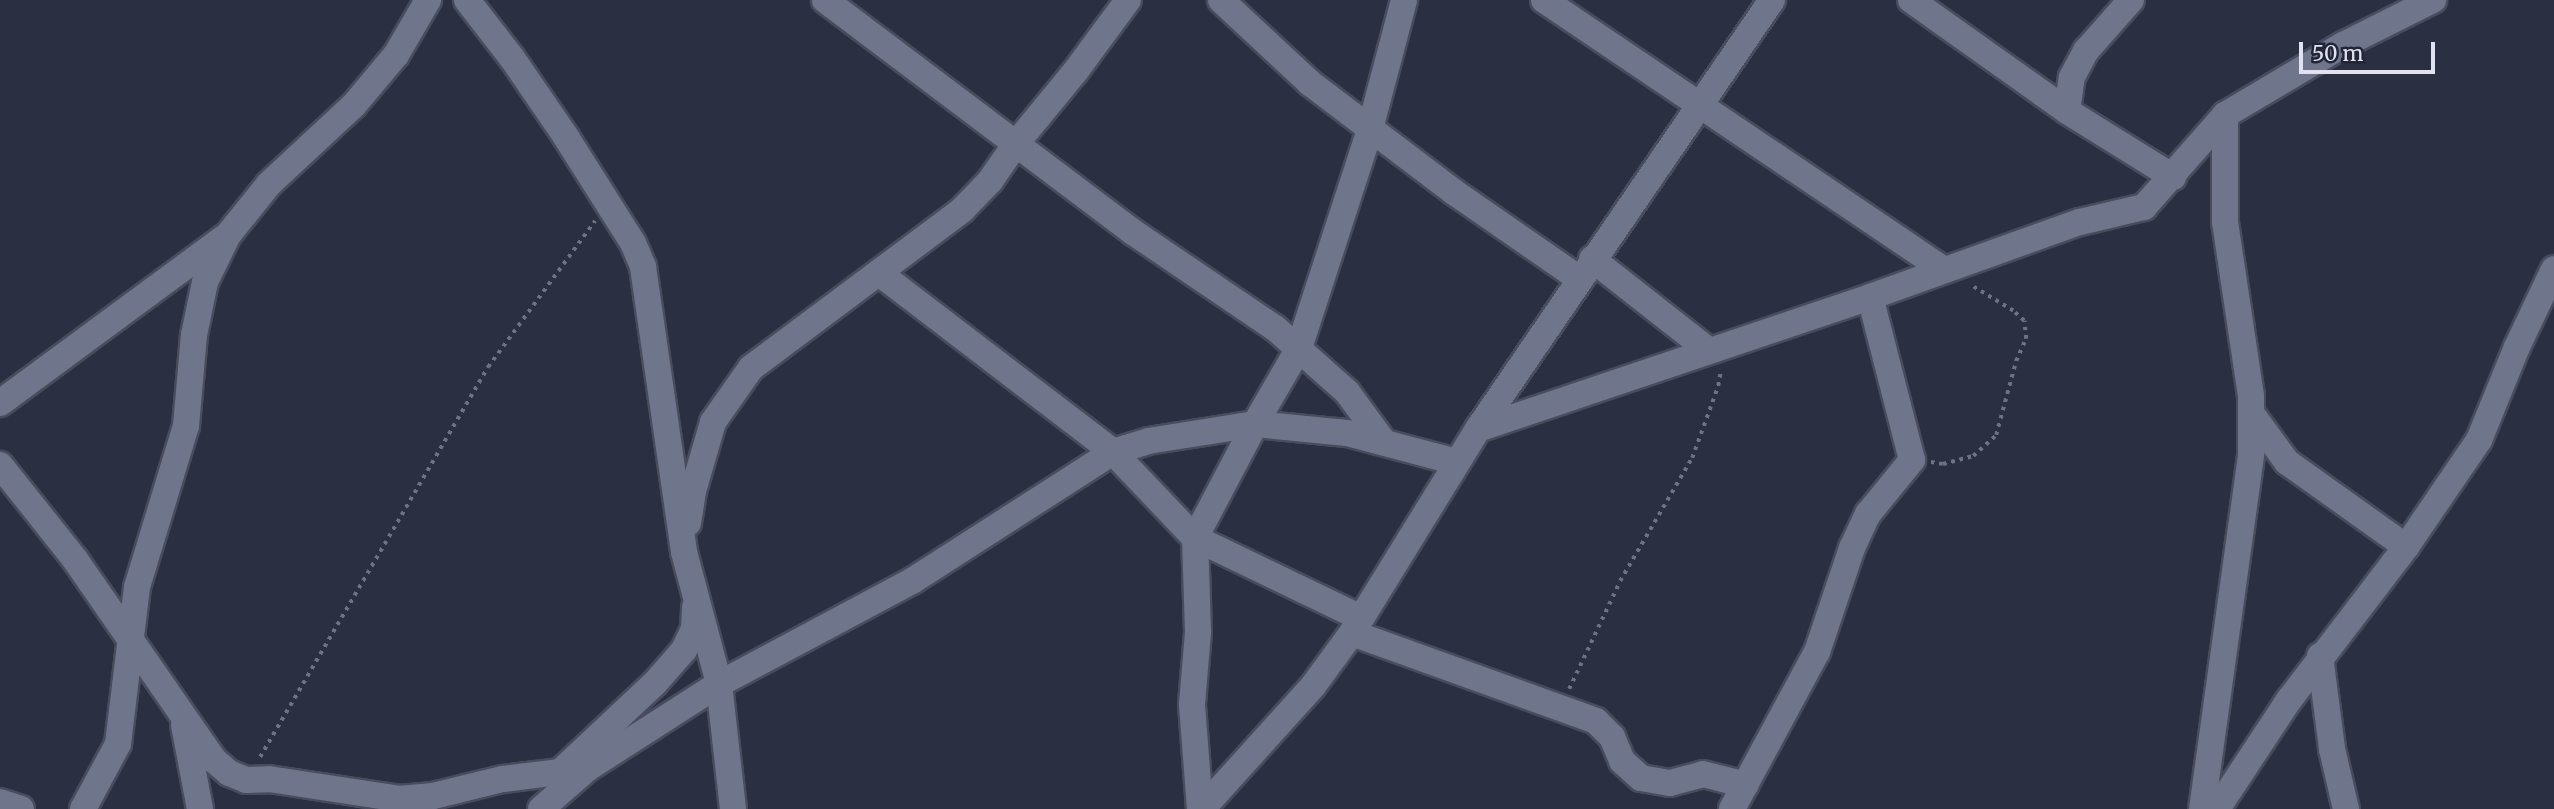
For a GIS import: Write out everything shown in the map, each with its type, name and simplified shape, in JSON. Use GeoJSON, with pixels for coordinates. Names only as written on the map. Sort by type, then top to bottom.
{"type":"FeatureCollection","features":[{"type":"Feature","properties":{"kind":"street"},"geometry":{"type":"LineString","coordinates":[[83,809],[118,744],[137,587],[186,426],[194,335],[205,282],[228,235],[269,184],[354,105],[396,55],[428,0]]}},
{"type":"Feature","properties":{"kind":"street"},"geometry":{"type":"LineString","coordinates":[[467,0],[512,58],[608,203],[643,267],[684,552],[719,684],[733,809]]}},
{"type":"Feature","properties":{"kind":"street"},"geometry":{"type":"LineString","coordinates":[[825,0],[1015,145],[1299,348],[1347,392],[1383,441]]}},
{"type":"Feature","properties":{"kind":"street"},"geometry":{"type":"LineString","coordinates":[[684,552],[693,491],[713,422],[751,368],[962,210],[990,181],[1128,0]]}},
{"type":"Feature","properties":{"kind":"street"},"geometry":{"type":"LineString","coordinates":[[1221,0],[1310,83],[1454,192],[1585,269],[1708,350]]}},
{"type":"Feature","properties":{"kind":"street"},"geometry":{"type":"LineString","coordinates":[[1201,809],[1192,704],[1198,632],[1195,538],[1255,424],[1299,348],[1370,129],[1404,0]]}},
{"type":"Feature","properties":{"kind":"street"},"geometry":{"type":"LineString","coordinates":[[1544,0],[1942,268]]}},
{"type":"Feature","properties":{"kind":"street"},"geometry":{"type":"LineString","coordinates":[[1201,809],[1313,686],[1357,626],[1478,429],[1585,269],[1772,0]]}},
{"type":"Feature","properties":{"kind":"street"},"geometry":{"type":"LineString","coordinates":[[1911,0],[2067,111],[2173,177]]}},
{"type":"Feature","properties":{"kind":"street"},"geometry":{"type":"LineString","coordinates":[[2067,111],[2072,77],[2086,51],[2131,0]]}},
{"type":"Feature","properties":{"kind":"street"},"geometry":{"type":"LineString","coordinates":[[1478,429],[1870,297],[1942,268],[2080,222],[2144,206],[2173,177],[2225,115],[2343,45],[2433,0]]}},
{"type":"Feature","properties":{"kind":"street"},"geometry":{"type":"LineString","coordinates":[[2202,809],[2251,454],[2251,413],[2225,222],[2225,115]]}},
{"type":"Feature","properties":{"kind":"street"},"geometry":{"type":"LineString","coordinates":[[0,403],[228,235]]}},
{"type":"Feature","properties":{"kind":"street"},"geometry":{"type":"LineString","coordinates":[[2217,809],[2320,656],[2406,547],[2479,440],[2517,347],[2554,269]]}},
{"type":"Feature","properties":{"kind":"street"},"geometry":{"type":"LineString","coordinates":[[879,274],[1114,452],[1195,538],[1357,626],[1551,707],[1558,705],[1596,722],[1612,737],[1622,761],[1641,778],[1670,783],[1703,774],[1746,785]]}},
{"type":"Feature","properties":{"kind":"street"},"geometry":{"type":"LineString","coordinates":[[1732,809],[1817,652],[1852,548],[1868,514],[1912,460],[1870,297]]}},
{"type":"Feature","properties":{"kind":"street"},"geometry":{"type":"LineString","coordinates":[[2251,413],[2287,462],[2406,547]]}},
{"type":"Feature","properties":{"kind":"street"},"geometry":{"type":"LineString","coordinates":[[539,809],[588,768],[719,684],[912,580],[1114,452],[1148,441],[1255,424],[1347,433],[1457,462]]}},
{"type":"Feature","properties":{"kind":"street"},"geometry":{"type":"LineString","coordinates":[[0,465],[74,558],[214,760],[229,773],[246,780],[269,779],[427,802],[503,779],[559,772]]}},
{"type":"Feature","properties":{"kind":"street"},"geometry":{"type":"LineString","coordinates":[[539,809],[559,772],[655,683],[684,650],[696,619],[695,598]]}},
{"type":"Feature","properties":{"kind":"street"},"geometry":{"type":"LineString","coordinates":[[2320,656],[2332,749],[2346,809]]}},
{"type":"Feature","properties":{"kind":"street"},"geometry":{"type":"LineString","coordinates":[[182,716],[200,809]]}},
{"type":"Feature","properties":{"kind":"street"},"geometry":{"type":"LineString","coordinates":[[0,802],[21,809]]}},
{"type":"Feature","properties":{"kind":"path"},"geometry":{"type":"LineString","coordinates":[[246,780],[488,367],[608,203]]}},
{"type":"Feature","properties":{"kind":"path"},"geometry":{"type":"LineString","coordinates":[[1912,460],[1942,464],[1973,456],[1989,443],[1996,435],[2016,361],[2026,339],[2024,321],[2013,311],[1942,268]]}},
{"type":"Feature","properties":{"kind":"path"},"geometry":{"type":"LineString","coordinates":[[1558,705],[1620,581],[1692,458],[1722,373],[1708,350]]}}]}
